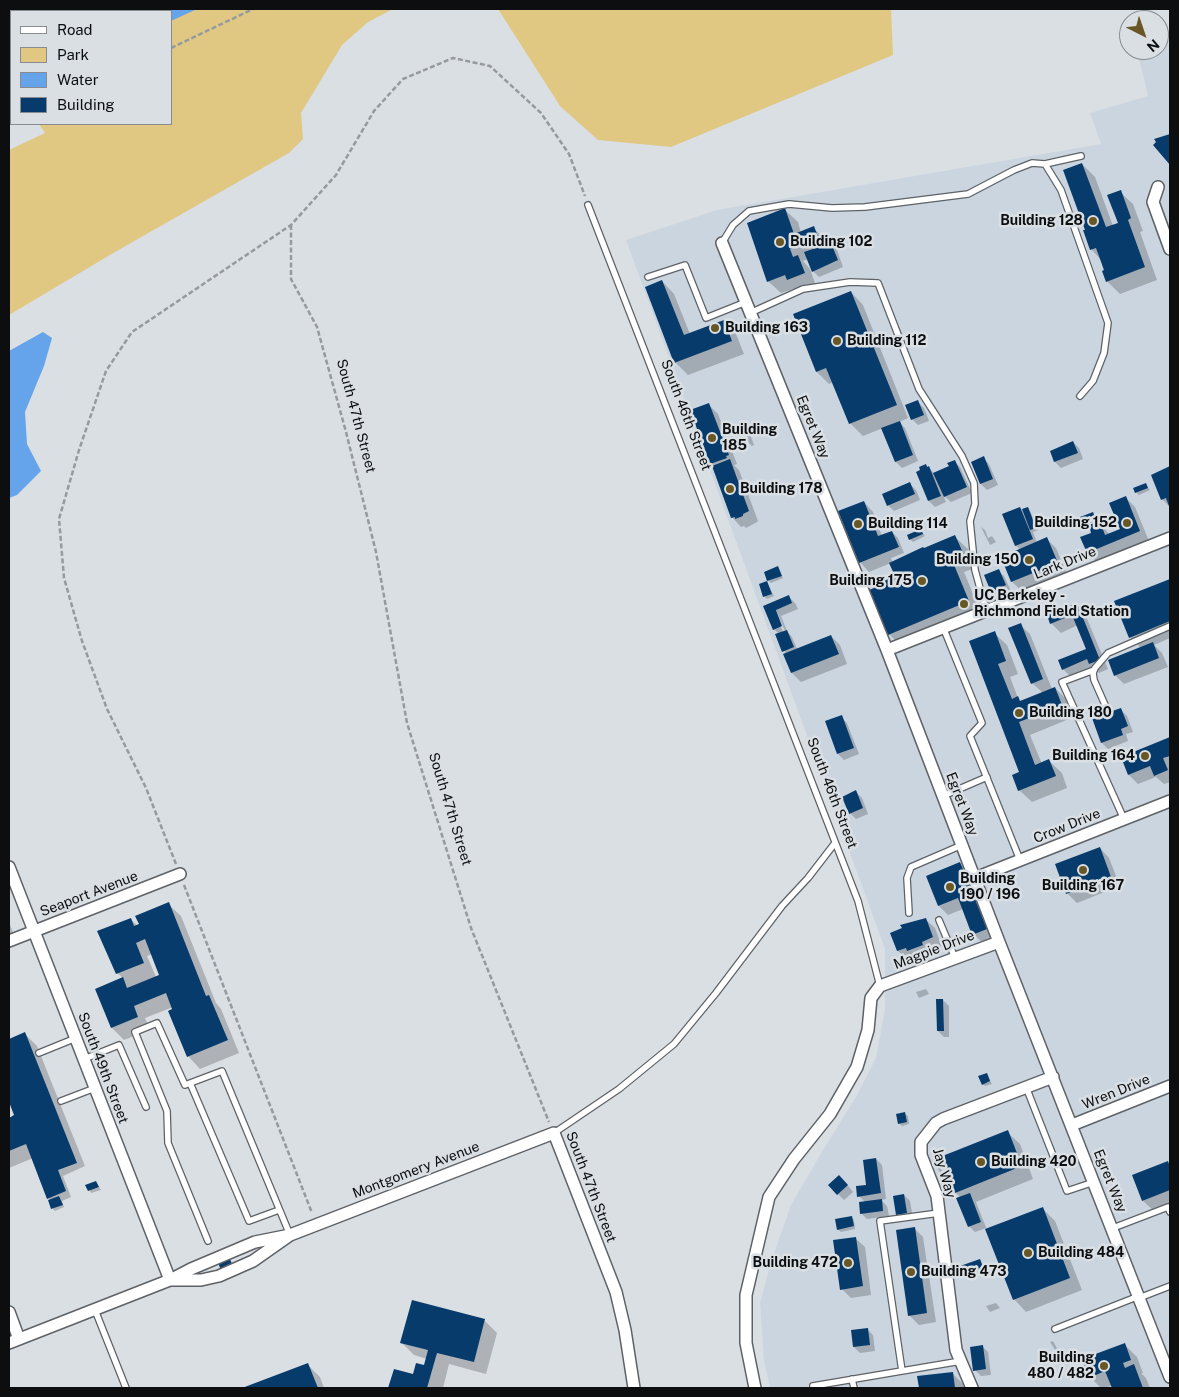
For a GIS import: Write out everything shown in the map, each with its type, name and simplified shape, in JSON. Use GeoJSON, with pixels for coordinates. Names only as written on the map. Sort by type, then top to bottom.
{"type":"FeatureCollection","features":[{"type":"Feature","properties":{"kind":"street"},"geometry":{"type":"LineString","coordinates":[[1158,187],[1154,202],[1170,249]]}},
{"type":"Feature","properties":{"kind":"street","name":"Egret Way"},"geometry":{"type":"LineString","coordinates":[[722,243],[887,650],[999,942],[1170,1377]]}},
{"type":"Feature","properties":{"kind":"street","name":"Lark Drive"},"geometry":{"type":"LineString","coordinates":[[887,650],[1170,538]]}},
{"type":"Feature","properties":{"kind":"street","name":"Crow Drive"},"geometry":{"type":"LineString","coordinates":[[975,878],[1170,801]]}},
{"type":"Feature","properties":{"kind":"street","name":"South 49th Street"},"geometry":{"type":"LineString","coordinates":[[9,866],[170,1280]]}},
{"type":"Feature","properties":{"kind":"street","name":"Seaport Avenue"},"geometry":{"type":"LineString","coordinates":[[9,941],[180,874]]}},
{"type":"Feature","properties":{"kind":"street","name":"Magpie Drive"},"geometry":{"type":"LineString","coordinates":[[880,986],[999,942]]}},
{"type":"Feature","properties":{"kind":"street"},"geometry":{"type":"LineString","coordinates":[[755,1388],[746,1343],[746,1295],[768,1197],[794,1159],[830,1114],[857,1067],[868,1030],[871,998],[880,986]]}},
{"type":"Feature","properties":{"kind":"street","name":"Jay Way"},"geometry":{"type":"LineString","coordinates":[[972,1388],[956,1350],[937,1196],[921,1155],[921,1142],[927,1132],[943,1119],[1053,1077]]}},
{"type":"Feature","properties":{"kind":"street","name":"Wren Drive"},"geometry":{"type":"LineString","coordinates":[[1072,1125],[1170,1086]]}},
{"type":"Feature","properties":{"kind":"street","name":"Montgomery Avenue"},"geometry":{"type":"LineString","coordinates":[[14,1341],[170,1280],[191,1268],[255,1242],[290,1235],[554,1133]]}},
{"type":"Feature","properties":{"kind":"street","name":"South 47th Street"},"geometry":{"type":"LineString","coordinates":[[554,1133],[616,1292],[634,1388]]}},
{"type":"Feature","properties":{"kind":"street","name":"Montgomery Avenue"},"geometry":{"type":"LineString","coordinates":[[170,1280],[201,1280],[219,1276],[253,1261],[290,1235]]}},
{"type":"Feature","properties":{"kind":"street"},"geometry":{"type":"LineString","coordinates":[[9,1312],[14,1341]]}},
{"type":"Feature","properties":{"kind":"lane"},"geometry":{"type":"LineString","coordinates":[[722,243],[733,225],[749,211],[789,204],[832,208],[865,207],[968,194],[1014,170],[1032,163],[1045,164],[1081,156]]}},
{"type":"Feature","properties":{"kind":"lane"},"geometry":{"type":"LineString","coordinates":[[1045,164],[1061,190],[1108,322],[1104,353],[1093,381],[1080,396]]}},
{"type":"Feature","properties":{"kind":"lane","name":"South 46th Street"},"geometry":{"type":"LineString","coordinates":[[588,205],[858,901],[880,986]]}},
{"type":"Feature","properties":{"kind":"lane"},"geometry":{"type":"LineString","coordinates":[[648,278],[685,265],[706,318],[748,308],[804,289],[850,282],[878,283],[919,389],[962,456],[974,483],[975,504],[970,520],[975,570],[986,610]]}},
{"type":"Feature","properties":{"kind":"lane"},"geometry":{"type":"LineString","coordinates":[[1124,819],[1062,682],[1094,670],[1108,653],[1170,626]]}},
{"type":"Feature","properties":{"kind":"lane"},"geometry":{"type":"LineString","coordinates":[[943,627],[982,723],[970,736],[1020,860]]}},
{"type":"Feature","properties":{"kind":"lane"},"geometry":{"type":"LineString","coordinates":[[1094,670],[1094,680],[1106,707]]}},
{"type":"Feature","properties":{"kind":"lane"},"geometry":{"type":"LineString","coordinates":[[943,796],[987,777]]}},
{"type":"Feature","properties":{"kind":"lane"},"geometry":{"type":"LineString","coordinates":[[554,1133],[619,1089],[674,1044],[716,993],[782,906],[808,878],[835,843]]}},
{"type":"Feature","properties":{"kind":"lane"},"geometry":{"type":"LineString","coordinates":[[909,913],[907,878],[911,867],[962,845]]}},
{"type":"Feature","properties":{"kind":"lane"},"geometry":{"type":"LineString","coordinates":[[940,920],[955,958]]}},
{"type":"Feature","properties":{"kind":"lane"},"geometry":{"type":"LineString","coordinates":[[208,1241],[168,1143],[167,1111],[135,1032],[157,1023],[185,1085],[222,1071],[290,1235]]}},
{"type":"Feature","properties":{"kind":"lane"},"geometry":{"type":"LineString","coordinates":[[39,1053],[76,1038]]}},
{"type":"Feature","properties":{"kind":"lane"},"geometry":{"type":"LineString","coordinates":[[84,1059],[119,1045],[146,1107]]}},
{"type":"Feature","properties":{"kind":"lane"},"geometry":{"type":"LineString","coordinates":[[190,1083],[249,1221],[279,1210]]}},
{"type":"Feature","properties":{"kind":"lane"},"geometry":{"type":"LineString","coordinates":[[1026,1087],[1067,1191],[1094,1182]]}},
{"type":"Feature","properties":{"kind":"lane"},"geometry":{"type":"LineString","coordinates":[[61,1101],[95,1088]]}},
{"type":"Feature","properties":{"kind":"lane"},"geometry":{"type":"LineString","coordinates":[[1113,1228],[1168,1207],[1170,1212]]}},
{"type":"Feature","properties":{"kind":"lane"},"geometry":{"type":"LineString","coordinates":[[902,1371],[880,1221],[939,1213]]}},
{"type":"Feature","properties":{"kind":"lane"},"geometry":{"type":"LineString","coordinates":[[1055,1329],[1170,1286]]}},
{"type":"Feature","properties":{"kind":"lane"},"geometry":{"type":"LineString","coordinates":[[94,1310],[126,1388]]}},
{"type":"Feature","properties":{"kind":"lane"},"geometry":{"type":"LineString","coordinates":[[813,1386],[961,1361]]}},
{"type":"Feature","properties":{"kind":"lane"},"geometry":{"type":"LineString","coordinates":[[852,1379],[854,1388]]}},
{"type":"Feature","properties":{"kind":"path"},"geometry":{"type":"LineString","coordinates":[[172,48],[253,9]]}},
{"type":"Feature","properties":{"kind":"path"},"geometry":{"type":"LineString","coordinates":[[317,1225],[146,788],[107,709],[82,641],[64,578],[59,519],[79,450],[106,370],[132,332],[291,225],[336,175],[374,111],[403,79],[453,58],[490,66],[541,113],[569,154],[588,205]]}},
{"type":"Feature","properties":{"kind":"path","name":"South 47th Street"},"geometry":{"type":"LineString","coordinates":[[291,225],[291,279],[316,327],[346,432],[376,552],[407,723],[471,928],[554,1133]]}},
{"type":"Feature","properties":{"kind":"shaded area","name":"UC Berkeley - Richmond Field Station"},"geometry":{"type":"Polygon","coordinates":[[[1169,39],[1170,1388],[770,1388],[764,1361],[760,1303],[771,1262],[791,1205],[856,1097],[876,1058],[885,1009],[885,949],[626,240],[717,210],[1101,144],[1090,113],[1148,96],[1139,60],[1169,60],[1169,39]]]}},
{"type":"Feature","properties":{"kind":"green space"},"geometry":{"type":"Polygon","coordinates":[[[393,9],[368,22],[342,45],[301,113],[303,139],[289,153],[9,315],[9,150],[45,133],[40,125],[172,125],[172,10],[101,10],[393,9]]]}},
{"type":"Feature","properties":{"kind":"green space"},"geometry":{"type":"Polygon","coordinates":[[[498,9],[891,9],[893,55],[671,147],[598,140],[560,106],[498,9]]]}},
{"type":"Feature","properties":{"kind":"water"},"geometry":{"type":"Polygon","coordinates":[[[9,9],[197,9],[172,21],[172,10],[10,10],[9,100],[9,9]]]}},
{"type":"Feature","properties":{"kind":"water"},"geometry":{"type":"Polygon","coordinates":[[[43,332],[52,338],[44,366],[25,412],[27,444],[41,471],[17,495],[9,498],[9,351],[43,332]]]}},
{"type":"Feature","properties":{"kind":"building"},"geometry":{"type":"Polygon","coordinates":[[[1170,134],[1170,165],[1153,145],[1156,142],[1154,139],[1170,134]]]}},
{"type":"Feature","properties":{"kind":"building","name":"Building 128"},"geometry":{"type":"Polygon","coordinates":[[[1082,163],[1106,227],[1118,223],[1107,195],[1121,190],[1131,218],[1128,220],[1145,267],[1106,282],[1096,248],[1090,250],[1083,230],[1085,230],[1063,170],[1082,163]]]}},
{"type":"Feature","properties":{"kind":"building","name":"Building 102"},"geometry":{"type":"Polygon","coordinates":[[[785,208],[794,234],[814,226],[818,237],[790,249],[793,257],[798,255],[805,273],[787,280],[785,275],[767,282],[747,223],[785,208]]]}},
{"type":"Feature","properties":{"kind":"building"},"geometry":{"type":"Polygon","coordinates":[[[831,243],[838,260],[812,272],[804,252],[831,243]]]}},
{"type":"Feature","properties":{"kind":"building","name":"Building 163"},"geometry":{"type":"Polygon","coordinates":[[[662,280],[684,335],[724,320],[732,341],[674,363],[645,287],[662,280]]]}},
{"type":"Feature","properties":{"kind":"building","name":"Building 112"},"geometry":{"type":"Polygon","coordinates":[[[851,291],[897,405],[849,424],[826,368],[816,372],[793,314],[851,291]]]}},
{"type":"Feature","properties":{"kind":"building"},"geometry":{"type":"Polygon","coordinates":[[[918,400],[924,415],[911,420],[905,405],[918,400]]]}},
{"type":"Feature","properties":{"kind":"building","name":"Building 185"},"geometry":{"type":"Polygon","coordinates":[[[709,403],[729,455],[726,456],[727,458],[710,464],[690,410],[709,403]]]}},
{"type":"Feature","properties":{"kind":"building"},"geometry":{"type":"Polygon","coordinates":[[[900,421],[913,455],[895,462],[881,428],[900,421]]]}},
{"type":"Feature","properties":{"kind":"building"},"geometry":{"type":"Polygon","coordinates":[[[1073,441],[1078,453],[1054,462],[1050,451],[1073,441]]]}},
{"type":"Feature","properties":{"kind":"building"},"geometry":{"type":"Polygon","coordinates":[[[984,456],[993,479],[980,484],[971,462],[984,456]]]}},
{"type":"Feature","properties":{"kind":"building","name":"Building 178"},"geometry":{"type":"Polygon","coordinates":[[[730,459],[749,511],[735,519],[735,517],[731,518],[712,466],[730,459]]]}},
{"type":"Feature","properties":{"kind":"building"},"geometry":{"type":"Polygon","coordinates":[[[955,460],[967,487],[944,497],[933,473],[949,466],[947,463],[955,460]]]}},
{"type":"Feature","properties":{"kind":"building"},"geometry":{"type":"Polygon","coordinates":[[[926,464],[927,467],[929,466],[941,496],[928,501],[916,472],[920,470],[919,467],[926,464]]]}},
{"type":"Feature","properties":{"kind":"building"},"geometry":{"type":"Polygon","coordinates":[[[1170,466],[1170,509],[1166,498],[1161,500],[1151,475],[1170,466]]]}},
{"type":"Feature","properties":{"kind":"building"},"geometry":{"type":"Polygon","coordinates":[[[910,482],[915,494],[887,506],[882,494],[910,482]]]}},
{"type":"Feature","properties":{"kind":"building"},"geometry":{"type":"Polygon","coordinates":[[[1146,483],[1148,488],[1135,493],[1133,488],[1146,483]]]}},
{"type":"Feature","properties":{"kind":"building","name":"Building 152"},"geometry":{"type":"Polygon","coordinates":[[[1126,496],[1140,531],[1087,553],[1080,537],[1091,533],[1089,525],[1100,521],[1105,535],[1120,529],[1109,503],[1126,496]]]}},
{"type":"Feature","properties":{"kind":"building","name":"Building 114"},"geometry":{"type":"Polygon","coordinates":[[[864,501],[878,536],[892,531],[899,547],[859,563],[838,511],[864,501]]]}},
{"type":"Feature","properties":{"kind":"building"},"geometry":{"type":"Polygon","coordinates":[[[1020,507],[1033,539],[1015,546],[1002,514],[1020,507]]]}},
{"type":"Feature","properties":{"kind":"building"},"geometry":{"type":"Polygon","coordinates":[[[1028,507],[1036,528],[1030,530],[1022,509],[1028,507]]]}},
{"type":"Feature","properties":{"kind":"building"},"geometry":{"type":"Polygon","coordinates":[[[1093,512],[1095,517],[1077,525],[1075,519],[1093,512]]]}},
{"type":"Feature","properties":{"kind":"building"},"geometry":{"type":"Polygon","coordinates":[[[921,529],[923,534],[909,540],[907,535],[921,529]]]}},
{"type":"Feature","properties":{"kind":"building","name":"Building 175"},"geometry":{"type":"Polygon","coordinates":[[[955,535],[964,555],[952,560],[969,601],[888,635],[869,590],[874,588],[873,585],[895,576],[889,563],[955,535]]]}},
{"type":"Feature","properties":{"kind":"building","name":"Building 150"},"geometry":{"type":"Polygon","coordinates":[[[1047,537],[1058,563],[1011,582],[1001,557],[1047,537]]]}},
{"type":"Feature","properties":{"kind":"building"},"geometry":{"type":"Polygon","coordinates":[[[778,566],[782,576],[767,581],[764,572],[778,566]]]}},
{"type":"Feature","properties":{"kind":"building"},"geometry":{"type":"Polygon","coordinates":[[[999,569],[1006,585],[991,592],[984,575],[999,569]]]}},
{"type":"Feature","properties":{"kind":"building"},"geometry":{"type":"Polygon","coordinates":[[[1170,579],[1170,621],[1129,638],[1114,601],[1170,579]]]}},
{"type":"Feature","properties":{"kind":"building"},"geometry":{"type":"Polygon","coordinates":[[[767,581],[772,594],[763,597],[759,584],[767,581]]]}},
{"type":"Feature","properties":{"kind":"building"},"geometry":{"type":"Polygon","coordinates":[[[789,595],[792,603],[776,610],[782,626],[773,630],[763,606],[789,595]]]}},
{"type":"Feature","properties":{"kind":"building"},"geometry":{"type":"Polygon","coordinates":[[[1077,603],[1100,660],[1089,664],[1087,659],[1062,670],[1058,660],[1086,649],[1072,615],[1050,624],[1047,615],[1077,603]]]}},
{"type":"Feature","properties":{"kind":"building"},"geometry":{"type":"Polygon","coordinates":[[[1021,623],[1043,679],[1031,684],[1008,628],[1021,623]]]}},
{"type":"Feature","properties":{"kind":"building"},"geometry":{"type":"Polygon","coordinates":[[[787,630],[794,647],[782,652],[775,634],[787,630]]]}},
{"type":"Feature","properties":{"kind":"building","name":"Building 180"},"geometry":{"type":"Polygon","coordinates":[[[995,631],[1006,661],[998,664],[1012,699],[1018,696],[1020,701],[1055,687],[1062,705],[1019,722],[1035,765],[1049,759],[1056,776],[1018,791],[1012,775],[1019,772],[969,641],[995,631]]]}},
{"type":"Feature","properties":{"kind":"building"},"geometry":{"type":"Polygon","coordinates":[[[831,635],[839,654],[791,673],[783,654],[831,635]]]}},
{"type":"Feature","properties":{"kind":"building"},"geometry":{"type":"Polygon","coordinates":[[[1153,642],[1159,658],[1114,676],[1108,660],[1153,642]]]}},
{"type":"Feature","properties":{"kind":"building"},"geometry":{"type":"Polygon","coordinates":[[[1121,708],[1128,726],[1121,729],[1123,735],[1101,743],[1092,718],[1121,708]]]}},
{"type":"Feature","properties":{"kind":"building"},"geometry":{"type":"Polygon","coordinates":[[[842,715],[854,748],[837,754],[825,721],[842,715]]]}},
{"type":"Feature","properties":{"kind":"building","name":"Building 164"},"geometry":{"type":"Polygon","coordinates":[[[1170,737],[1170,756],[1163,758],[1168,770],[1154,776],[1150,766],[1128,775],[1121,757],[1170,737]]]}},
{"type":"Feature","properties":{"kind":"building"},"geometry":{"type":"Polygon","coordinates":[[[856,790],[863,808],[849,814],[842,797],[856,790]]]}},
{"type":"Feature","properties":{"kind":"building","name":"Building 167"},"geometry":{"type":"Polygon","coordinates":[[[1100,847],[1111,877],[1066,894],[1055,864],[1100,847]]]}},
{"type":"Feature","properties":{"kind":"building","name":"Building 190 / 196"},"geometry":{"type":"Polygon","coordinates":[[[960,862],[987,929],[972,935],[958,898],[938,906],[926,876],[960,862]]]}},
{"type":"Feature","properties":{"kind":"building"},"geometry":{"type":"Polygon","coordinates":[[[169,902],[206,996],[209,995],[228,1040],[187,1057],[168,1011],[172,1009],[166,993],[134,1006],[138,1017],[111,1028],[95,989],[123,977],[127,988],[159,975],[145,939],[136,943],[144,963],[116,974],[97,931],[131,918],[134,926],[139,924],[135,916],[169,902]]]}},
{"type":"Feature","properties":{"kind":"building"},"geometry":{"type":"Polygon","coordinates":[[[926,918],[933,937],[922,942],[923,945],[907,951],[906,948],[897,951],[890,933],[902,928],[900,925],[926,918]]]}},
{"type":"Feature","properties":{"kind":"building"},"geometry":{"type":"Polygon","coordinates":[[[936,999],[943,999],[944,1031],[937,1031],[936,999]]]}},
{"type":"Feature","properties":{"kind":"building"},"geometry":{"type":"Polygon","coordinates":[[[25,1032],[77,1163],[58,1170],[66,1191],[47,1199],[26,1144],[9,1151],[9,1118],[14,1115],[9,1102],[9,1039],[25,1032]]]}},
{"type":"Feature","properties":{"kind":"building"},"geometry":{"type":"Polygon","coordinates":[[[987,1073],[990,1081],[982,1085],[978,1076],[987,1073]]]}},
{"type":"Feature","properties":{"kind":"building"},"geometry":{"type":"Polygon","coordinates":[[[905,1112],[907,1122],[898,1124],[896,1114],[905,1112]]]}},
{"type":"Feature","properties":{"kind":"building","name":"Building 420"},"geometry":{"type":"Polygon","coordinates":[[[1008,1130],[1022,1166],[955,1193],[940,1157],[1008,1130]]]}},
{"type":"Feature","properties":{"kind":"building"},"geometry":{"type":"Polygon","coordinates":[[[876,1158],[881,1193],[857,1197],[856,1186],[866,1185],[863,1160],[876,1158]]]}},
{"type":"Feature","properties":{"kind":"building"},"geometry":{"type":"Polygon","coordinates":[[[1168,1161],[1170,1167],[1170,1190],[1142,1201],[1132,1175],[1168,1161]]]}},
{"type":"Feature","properties":{"kind":"building"},"geometry":{"type":"Polygon","coordinates":[[[839,1175],[848,1185],[837,1195],[828,1185],[839,1175]]]}},
{"type":"Feature","properties":{"kind":"building"},"geometry":{"type":"Polygon","coordinates":[[[96,1181],[99,1187],[88,1191],[85,1185],[96,1181]]]}},
{"type":"Feature","properties":{"kind":"building"},"geometry":{"type":"Polygon","coordinates":[[[970,1193],[981,1222],[968,1227],[956,1198],[970,1193]]]}},
{"type":"Feature","properties":{"kind":"building"},"geometry":{"type":"Polygon","coordinates":[[[904,1194],[907,1213],[896,1215],[893,1196],[904,1194]]]}},
{"type":"Feature","properties":{"kind":"building"},"geometry":{"type":"Polygon","coordinates":[[[59,1196],[63,1205],[51,1209],[48,1200],[59,1196]]]}},
{"type":"Feature","properties":{"kind":"building"},"geometry":{"type":"Polygon","coordinates":[[[882,1199],[883,1211],[860,1214],[859,1202],[882,1199]]]}},
{"type":"Feature","properties":{"kind":"building","name":"Building 484"},"geometry":{"type":"Polygon","coordinates":[[[1043,1207],[1070,1278],[1013,1300],[985,1229],[1043,1207]]]}},
{"type":"Feature","properties":{"kind":"building"},"geometry":{"type":"Polygon","coordinates":[[[852,1216],[854,1226],[837,1230],[835,1219],[852,1216]]]}},
{"type":"Feature","properties":{"kind":"building","name":"Building 473"},"geometry":{"type":"Polygon","coordinates":[[[915,1227],[927,1313],[908,1316],[896,1230],[915,1227]]]}},
{"type":"Feature","properties":{"kind":"building","name":"Building 472"},"geometry":{"type":"Polygon","coordinates":[[[856,1237],[863,1286],[840,1290],[833,1240],[856,1237]]]}},
{"type":"Feature","properties":{"kind":"building"},"geometry":{"type":"Polygon","coordinates":[[[229,1257],[233,1266],[221,1271],[218,1262],[229,1257]]]}},
{"type":"Feature","properties":{"kind":"building"},"geometry":{"type":"Polygon","coordinates":[[[980,1259],[983,1267],[963,1274],[960,1266],[980,1259]]]}},
{"type":"Feature","properties":{"kind":"building"},"geometry":{"type":"Polygon","coordinates":[[[412,1300],[485,1319],[474,1362],[437,1353],[427,1388],[388,1388],[394,1369],[413,1374],[416,1363],[424,1365],[428,1350],[400,1343],[412,1300]]]}},
{"type":"Feature","properties":{"kind":"building"},"geometry":{"type":"Polygon","coordinates":[[[868,1328],[870,1345],[853,1347],[851,1330],[868,1328]]]}},
{"type":"Feature","properties":{"kind":"building","name":"Building 480 / 482"},"geometry":{"type":"Polygon","coordinates":[[[1125,1343],[1131,1360],[1123,1363],[1125,1368],[1134,1364],[1143,1388],[1112,1388],[1105,1371],[1089,1378],[1082,1359],[1125,1343]]]}},
{"type":"Feature","properties":{"kind":"building"},"geometry":{"type":"Polygon","coordinates":[[[983,1345],[986,1369],[973,1371],[970,1347],[983,1345]]]}},
{"type":"Feature","properties":{"kind":"building"},"geometry":{"type":"Polygon","coordinates":[[[308,1363],[318,1388],[242,1388],[308,1363]]]}},
{"type":"Feature","properties":{"kind":"building"},"geometry":{"type":"Polygon","coordinates":[[[953,1372],[955,1388],[919,1388],[917,1376],[953,1372]]]}},
{"type":"Feature","properties":{"kind":"place","name":"Building 128"},"geometry":{"type":"Point","coordinates":[1093,221]}},
{"type":"Feature","properties":{"kind":"place","name":"Building 102"},"geometry":{"type":"Point","coordinates":[780,242]}},
{"type":"Feature","properties":{"kind":"place","name":"Building 163"},"geometry":{"type":"Point","coordinates":[715,328]}},
{"type":"Feature","properties":{"kind":"place","name":"Building 112"},"geometry":{"type":"Point","coordinates":[837,341]}},
{"type":"Feature","properties":{"kind":"place","name":"Building 185"},"geometry":{"type":"Point","coordinates":[712,438]}},
{"type":"Feature","properties":{"kind":"place","name":"Building 178"},"geometry":{"type":"Point","coordinates":[730,489]}},
{"type":"Feature","properties":{"kind":"place","name":"Building 152"},"geometry":{"type":"Point","coordinates":[1127,523]}},
{"type":"Feature","properties":{"kind":"place","name":"Building 114"},"geometry":{"type":"Point","coordinates":[858,524]}},
{"type":"Feature","properties":{"kind":"place","name":"Building 150"},"geometry":{"type":"Point","coordinates":[1029,560]}},
{"type":"Feature","properties":{"kind":"place","name":"Building 175"},"geometry":{"type":"Point","coordinates":[922,581]}},
{"type":"Feature","properties":{"kind":"place","name":"UC Berkeley - Richmond Field Station"},"geometry":{"type":"Point","coordinates":[964,604]}},
{"type":"Feature","properties":{"kind":"place","name":"Building 180"},"geometry":{"type":"Point","coordinates":[1019,713]}},
{"type":"Feature","properties":{"kind":"place","name":"Building 164"},"geometry":{"type":"Point","coordinates":[1145,756]}},
{"type":"Feature","properties":{"kind":"place","name":"Building 167"},"geometry":{"type":"Point","coordinates":[1083,870]}},
{"type":"Feature","properties":{"kind":"place","name":"Building 190 / 196"},"geometry":{"type":"Point","coordinates":[950,887]}},
{"type":"Feature","properties":{"kind":"place","name":"Building 420"},"geometry":{"type":"Point","coordinates":[981,1162]}},
{"type":"Feature","properties":{"kind":"place","name":"Building 484"},"geometry":{"type":"Point","coordinates":[1028,1253]}},
{"type":"Feature","properties":{"kind":"place","name":"Building 472"},"geometry":{"type":"Point","coordinates":[848,1263]}},
{"type":"Feature","properties":{"kind":"place","name":"Building 473"},"geometry":{"type":"Point","coordinates":[911,1272]}},
{"type":"Feature","properties":{"kind":"place","name":"Building 480 / 482"},"geometry":{"type":"Point","coordinates":[1104,1366]}}]}
